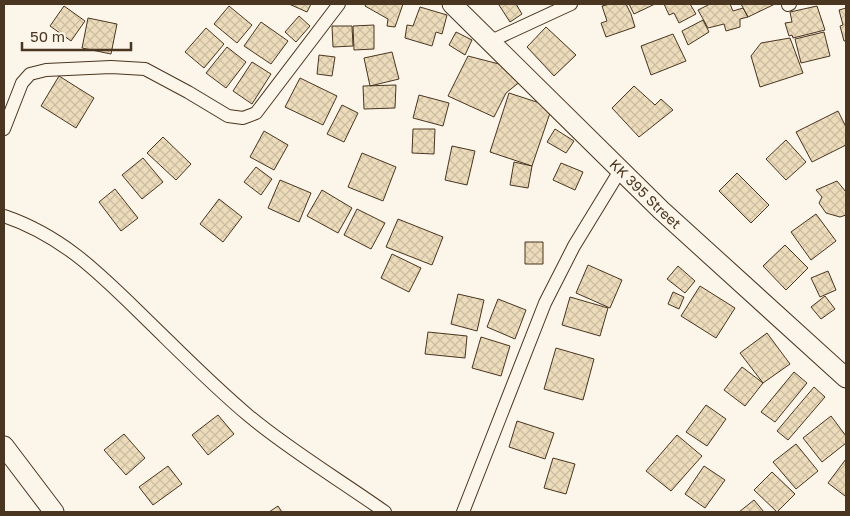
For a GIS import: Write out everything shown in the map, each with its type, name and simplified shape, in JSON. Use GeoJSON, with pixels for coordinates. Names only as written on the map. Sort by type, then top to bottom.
{"type":"FeatureCollection","features":[{"type":"Feature","properties":{"kind":"street"},"geometry":{"type":"LineString","coordinates":[[4,129],[22,83],[30,74],[46,70],[111,66],[145,69],[228,116],[243,118],[256,113],[339,4]]}},
{"type":"Feature","properties":{"kind":"street","name":"KK 395 Street"},"geometry":{"type":"LineString","coordinates":[[452,4],[492,41],[676,223],[846,378]]}},
{"type":"Feature","properties":{"kind":"street"},"geometry":{"type":"LineString","coordinates":[[492,41],[571,4]]}},
{"type":"Feature","properties":{"kind":"street"},"geometry":{"type":"LineString","coordinates":[[463,512],[546,303],[574,246],[621,169]]}},
{"type":"Feature","properties":{"kind":"street"},"geometry":{"type":"LineString","coordinates":[[4,216],[21,221],[67,247],[98,271],[194,365],[250,416],[385,512]]}},
{"type":"Feature","properties":{"kind":"street"},"geometry":{"type":"LineString","coordinates":[[4,446],[54,512]]}},
{"type":"Feature","properties":{"kind":"building"},"geometry":{"type":"Polygon","coordinates":[[[289,4],[311,4],[307,12],[289,4]]]}},
{"type":"Feature","properties":{"kind":"building"},"geometry":{"type":"Polygon","coordinates":[[[366,4],[403,4],[395,27],[387,26],[388,19],[365,6],[366,4]]]}},
{"type":"Feature","properties":{"kind":"building"},"geometry":{"type":"Polygon","coordinates":[[[516,4],[522,14],[510,22],[499,5],[516,4]]]}},
{"type":"Feature","properties":{"kind":"building"},"geometry":{"type":"Polygon","coordinates":[[[626,4],[635,27],[606,37],[601,23],[607,21],[602,6],[626,4]]]}},
{"type":"Feature","properties":{"kind":"building"},"geometry":{"type":"Polygon","coordinates":[[[629,4],[655,4],[634,14],[629,4]]]}},
{"type":"Feature","properties":{"kind":"building"},"geometry":{"type":"Polygon","coordinates":[[[664,4],[690,4],[696,14],[679,23],[674,13],[669,15],[664,4]]]}},
{"type":"Feature","properties":{"kind":"building"},"geometry":{"type":"Polygon","coordinates":[[[710,4],[730,4],[733,11],[743,8],[748,17],[740,19],[740,27],[726,31],[724,24],[708,28],[698,10],[710,4]]]}},
{"type":"Feature","properties":{"kind":"building"},"geometry":{"type":"Polygon","coordinates":[[[741,4],[775,4],[748,17],[741,4]]]}},
{"type":"Feature","properties":{"kind":"building"},"geometry":{"type":"Polygon","coordinates":[[[64,6],[85,21],[71,41],[50,26],[64,6]]]}},
{"type":"Feature","properties":{"kind":"building"},"geometry":{"type":"Polygon","coordinates":[[[229,6],[252,25],[237,43],[214,24],[229,6]]]}},
{"type":"Feature","properties":{"kind":"building"},"geometry":{"type":"Polygon","coordinates":[[[817,6],[825,30],[793,38],[792,35],[789,36],[785,23],[792,22],[790,12],[817,6]]]}},
{"type":"Feature","properties":{"kind":"building"},"geometry":{"type":"Polygon","coordinates":[[[420,7],[447,15],[442,34],[436,32],[432,46],[405,38],[407,25],[413,26],[420,7]]]}},
{"type":"Feature","properties":{"kind":"building"},"geometry":{"type":"Polygon","coordinates":[[[846,8],[846,41],[844,41],[840,26],[843,25],[839,10],[846,8]]]}},
{"type":"Feature","properties":{"kind":"building"},"geometry":{"type":"Polygon","coordinates":[[[299,16],[310,26],[296,42],[285,32],[299,16]]]}},
{"type":"Feature","properties":{"kind":"building"},"geometry":{"type":"Polygon","coordinates":[[[88,18],[117,24],[111,54],[82,48],[88,18]]]}},
{"type":"Feature","properties":{"kind":"building"},"geometry":{"type":"Polygon","coordinates":[[[703,20],[709,32],[688,45],[682,31],[703,20]]]}},
{"type":"Feature","properties":{"kind":"building"},"geometry":{"type":"Polygon","coordinates":[[[261,22],[288,41],[271,64],[244,46],[261,22]]]}},
{"type":"Feature","properties":{"kind":"building"},"geometry":{"type":"Polygon","coordinates":[[[374,25],[374,49],[354,50],[353,26],[374,25]]]}},
{"type":"Feature","properties":{"kind":"building"},"geometry":{"type":"Polygon","coordinates":[[[332,26],[352,26],[353,46],[333,47],[332,26]]]}},
{"type":"Feature","properties":{"kind":"building"},"geometry":{"type":"Polygon","coordinates":[[[546,27],[576,55],[554,76],[527,47],[546,27]]]}},
{"type":"Feature","properties":{"kind":"building"},"geometry":{"type":"Polygon","coordinates":[[[206,28],[224,44],[204,68],[185,52],[206,28]]]}},
{"type":"Feature","properties":{"kind":"building"},"geometry":{"type":"Polygon","coordinates":[[[456,32],[472,40],[465,55],[449,45],[456,32]]]}},
{"type":"Feature","properties":{"kind":"building"},"geometry":{"type":"Polygon","coordinates":[[[824,32],[830,56],[801,63],[795,39],[824,32]]]}},
{"type":"Feature","properties":{"kind":"building"},"geometry":{"type":"Polygon","coordinates":[[[673,34],[686,61],[651,75],[641,46],[673,34]]]}},
{"type":"Feature","properties":{"kind":"building"},"geometry":{"type":"Polygon","coordinates":[[[790,38],[803,73],[760,87],[751,56],[761,43],[790,38]]]}},
{"type":"Feature","properties":{"kind":"building"},"geometry":{"type":"Polygon","coordinates":[[[227,47],[246,62],[226,88],[206,73],[227,47]]]}},
{"type":"Feature","properties":{"kind":"building"},"geometry":{"type":"Polygon","coordinates":[[[392,52],[399,79],[370,86],[364,58],[392,52]]]}},
{"type":"Feature","properties":{"kind":"building"},"geometry":{"type":"Polygon","coordinates":[[[319,55],[335,57],[332,76],[317,74],[319,55]]]}},
{"type":"Feature","properties":{"kind":"building"},"geometry":{"type":"Polygon","coordinates":[[[468,56],[499,64],[521,81],[506,93],[494,117],[448,96],[468,56]]]}},
{"type":"Feature","properties":{"kind":"building"},"geometry":{"type":"Polygon","coordinates":[[[252,62],[271,74],[252,104],[233,91],[252,62]]]}},
{"type":"Feature","properties":{"kind":"building"},"geometry":{"type":"Polygon","coordinates":[[[59,76],[94,98],[76,128],[41,106],[59,76]]]}},
{"type":"Feature","properties":{"kind":"building"},"geometry":{"type":"Polygon","coordinates":[[[300,78],[337,96],[323,125],[285,107],[300,78]]]}},
{"type":"Feature","properties":{"kind":"building"},"geometry":{"type":"Polygon","coordinates":[[[396,85],[395,108],[364,109],[363,86],[396,85]]]}},
{"type":"Feature","properties":{"kind":"building"},"geometry":{"type":"Polygon","coordinates":[[[634,86],[655,105],[661,99],[673,110],[639,137],[612,108],[634,86]]]}},
{"type":"Feature","properties":{"kind":"building"},"geometry":{"type":"Polygon","coordinates":[[[509,93],[552,107],[532,166],[490,152],[509,93]]]}},
{"type":"Feature","properties":{"kind":"building"},"geometry":{"type":"Polygon","coordinates":[[[419,95],[449,103],[443,126],[413,118],[419,95]]]}},
{"type":"Feature","properties":{"kind":"building"},"geometry":{"type":"Polygon","coordinates":[[[342,105],[358,113],[344,142],[327,134],[342,105]]]}},
{"type":"Feature","properties":{"kind":"building"},"geometry":{"type":"Polygon","coordinates":[[[838,111],[846,127],[846,145],[812,162],[796,132],[838,111]]]}},
{"type":"Feature","properties":{"kind":"building"},"geometry":{"type":"Polygon","coordinates":[[[413,129],[435,129],[434,154],[412,153],[413,129]]]}},
{"type":"Feature","properties":{"kind":"building"},"geometry":{"type":"Polygon","coordinates":[[[555,129],[574,141],[566,153],[547,142],[555,129]]]}},
{"type":"Feature","properties":{"kind":"building"},"geometry":{"type":"Polygon","coordinates":[[[264,131],[288,145],[274,170],[250,157],[264,131]]]}},
{"type":"Feature","properties":{"kind":"building"},"geometry":{"type":"Polygon","coordinates":[[[163,137],[191,164],[176,180],[147,153],[163,137]]]}},
{"type":"Feature","properties":{"kind":"building"},"geometry":{"type":"Polygon","coordinates":[[[786,140],[806,162],[786,180],[766,159],[786,140]]]}},
{"type":"Feature","properties":{"kind":"building"},"geometry":{"type":"Polygon","coordinates":[[[452,146],[475,151],[467,185],[445,180],[452,146]]]}},
{"type":"Feature","properties":{"kind":"building"},"geometry":{"type":"Polygon","coordinates":[[[362,153],[396,167],[383,201],[348,187],[362,153]]]}},
{"type":"Feature","properties":{"kind":"building"},"geometry":{"type":"Polygon","coordinates":[[[143,158],[163,182],[142,199],[122,175],[143,158]]]}},
{"type":"Feature","properties":{"kind":"building"},"geometry":{"type":"Polygon","coordinates":[[[514,162],[532,166],[528,188],[510,185],[514,162]]]}},
{"type":"Feature","properties":{"kind":"building"},"geometry":{"type":"Polygon","coordinates":[[[561,163],[583,172],[575,190],[553,180],[561,163]]]}},
{"type":"Feature","properties":{"kind":"building"},"geometry":{"type":"Polygon","coordinates":[[[256,167],[272,179],[261,195],[244,182],[256,167]]]}},
{"type":"Feature","properties":{"kind":"building"},"geometry":{"type":"Polygon","coordinates":[[[737,173],[769,205],[751,223],[719,191],[737,173]]]}},
{"type":"Feature","properties":{"kind":"building"},"geometry":{"type":"Polygon","coordinates":[[[280,180],[311,193],[299,222],[268,208],[280,180]]]}},
{"type":"Feature","properties":{"kind":"building"},"geometry":{"type":"Polygon","coordinates":[[[837,181],[846,192],[846,215],[840,217],[826,213],[819,203],[822,197],[816,190],[837,181]]]}},
{"type":"Feature","properties":{"kind":"building"},"geometry":{"type":"Polygon","coordinates":[[[115,189],[138,218],[121,231],[99,202],[115,189]]]}},
{"type":"Feature","properties":{"kind":"building"},"geometry":{"type":"Polygon","coordinates":[[[322,190],[352,208],[338,233],[307,216],[322,190]]]}},
{"type":"Feature","properties":{"kind":"building"},"geometry":{"type":"Polygon","coordinates":[[[219,199],[242,217],[223,242],[200,224],[219,199]]]}},
{"type":"Feature","properties":{"kind":"building"},"geometry":{"type":"Polygon","coordinates":[[[357,209],[385,223],[371,249],[344,235],[357,209]]]}},
{"type":"Feature","properties":{"kind":"building"},"geometry":{"type":"Polygon","coordinates":[[[816,214],[836,241],[811,260],[791,232],[816,214]]]}},
{"type":"Feature","properties":{"kind":"building"},"geometry":{"type":"Polygon","coordinates":[[[398,219],[443,237],[432,265],[386,247],[398,219]]]}},
{"type":"Feature","properties":{"kind":"building"},"geometry":{"type":"Polygon","coordinates":[[[525,242],[543,242],[543,264],[525,264],[525,242]]]}},
{"type":"Feature","properties":{"kind":"building"},"geometry":{"type":"Polygon","coordinates":[[[785,245],[808,268],[786,290],[763,266],[785,245]]]}},
{"type":"Feature","properties":{"kind":"building"},"geometry":{"type":"Polygon","coordinates":[[[392,254],[421,268],[409,292],[381,278],[392,254]]]}},
{"type":"Feature","properties":{"kind":"building"},"geometry":{"type":"Polygon","coordinates":[[[588,265],[622,280],[610,308],[576,293],[588,265]]]}},
{"type":"Feature","properties":{"kind":"building"},"geometry":{"type":"Polygon","coordinates":[[[678,266],[695,281],[685,293],[667,279],[678,266]]]}},
{"type":"Feature","properties":{"kind":"building"},"geometry":{"type":"Polygon","coordinates":[[[828,271],[836,290],[820,297],[811,278],[828,271]]]}},
{"type":"Feature","properties":{"kind":"building"},"geometry":{"type":"Polygon","coordinates":[[[700,286],[735,308],[716,338],[681,316],[700,286]]]}},
{"type":"Feature","properties":{"kind":"building"},"geometry":{"type":"Polygon","coordinates":[[[673,292],[684,297],[679,309],[668,304],[673,292]]]}},
{"type":"Feature","properties":{"kind":"building"},"geometry":{"type":"Polygon","coordinates":[[[458,294],[484,300],[477,331],[451,324],[458,294]]]}},
{"type":"Feature","properties":{"kind":"building"},"geometry":{"type":"Polygon","coordinates":[[[825,296],[835,309],[821,319],[811,307],[825,296]]]}},
{"type":"Feature","properties":{"kind":"building"},"geometry":{"type":"Polygon","coordinates":[[[570,297],[608,308],[600,336],[562,325],[570,297]]]}},
{"type":"Feature","properties":{"kind":"building"},"geometry":{"type":"Polygon","coordinates":[[[498,299],[526,310],[515,339],[487,327],[498,299]]]}},
{"type":"Feature","properties":{"kind":"building"},"geometry":{"type":"Polygon","coordinates":[[[428,332],[467,336],[465,358],[425,354],[428,332]]]}},
{"type":"Feature","properties":{"kind":"building"},"geometry":{"type":"Polygon","coordinates":[[[767,333],[790,364],[763,383],[740,353],[767,333]]]}},
{"type":"Feature","properties":{"kind":"building"},"geometry":{"type":"Polygon","coordinates":[[[481,337],[510,346],[501,376],[472,368],[481,337]]]}},
{"type":"Feature","properties":{"kind":"building"},"geometry":{"type":"Polygon","coordinates":[[[556,348],[594,359],[583,400],[544,389],[556,348]]]}},
{"type":"Feature","properties":{"kind":"building"},"geometry":{"type":"Polygon","coordinates":[[[742,367],[763,383],[745,406],[724,390],[742,367]]]}},
{"type":"Feature","properties":{"kind":"building"},"geometry":{"type":"Polygon","coordinates":[[[794,372],[807,383],[775,422],[761,412],[794,372]]]}},
{"type":"Feature","properties":{"kind":"building"},"geometry":{"type":"Polygon","coordinates":[[[814,387],[825,397],[788,440],[777,431],[814,387]]]}},
{"type":"Feature","properties":{"kind":"building"},"geometry":{"type":"Polygon","coordinates":[[[706,405],[726,419],[707,446],[686,432],[706,405]]]}},
{"type":"Feature","properties":{"kind":"building"},"geometry":{"type":"Polygon","coordinates":[[[218,415],[234,434],[208,455],[192,435],[218,415]]]}},
{"type":"Feature","properties":{"kind":"building"},"geometry":{"type":"Polygon","coordinates":[[[831,416],[846,436],[846,443],[822,462],[803,438],[831,416]]]}},
{"type":"Feature","properties":{"kind":"building"},"geometry":{"type":"Polygon","coordinates":[[[517,421],[554,433],[545,459],[509,447],[517,421]]]}},
{"type":"Feature","properties":{"kind":"building"},"geometry":{"type":"Polygon","coordinates":[[[124,434],[145,458],[126,475],[104,450],[124,434]]]}},
{"type":"Feature","properties":{"kind":"building"},"geometry":{"type":"Polygon","coordinates":[[[677,435],[702,456],[671,491],[646,471],[677,435]]]}},
{"type":"Feature","properties":{"kind":"building"},"geometry":{"type":"Polygon","coordinates":[[[796,444],[818,471],[796,489],[773,462],[796,444]]]}},
{"type":"Feature","properties":{"kind":"building"},"geometry":{"type":"Polygon","coordinates":[[[553,458],[575,464],[566,494],[544,488],[553,458]]]}},
{"type":"Feature","properties":{"kind":"building"},"geometry":{"type":"Polygon","coordinates":[[[846,459],[846,495],[845,496],[828,483],[846,459]]]}},
{"type":"Feature","properties":{"kind":"building"},"geometry":{"type":"Polygon","coordinates":[[[168,466],[182,484],[153,505],[139,487],[168,466]]]}},
{"type":"Feature","properties":{"kind":"building"},"geometry":{"type":"Polygon","coordinates":[[[704,466],[725,480],[705,508],[685,494],[704,466]]]}},
{"type":"Feature","properties":{"kind":"building"},"geometry":{"type":"Polygon","coordinates":[[[772,472],[795,494],[777,512],[754,490],[772,472]]]}},
{"type":"Feature","properties":{"kind":"building"},"geometry":{"type":"Polygon","coordinates":[[[754,500],[764,512],[739,512],[754,500]]]}},
{"type":"Feature","properties":{"kind":"building"},"geometry":{"type":"Polygon","coordinates":[[[278,506],[282,512],[269,512],[278,506]]]}}]}
